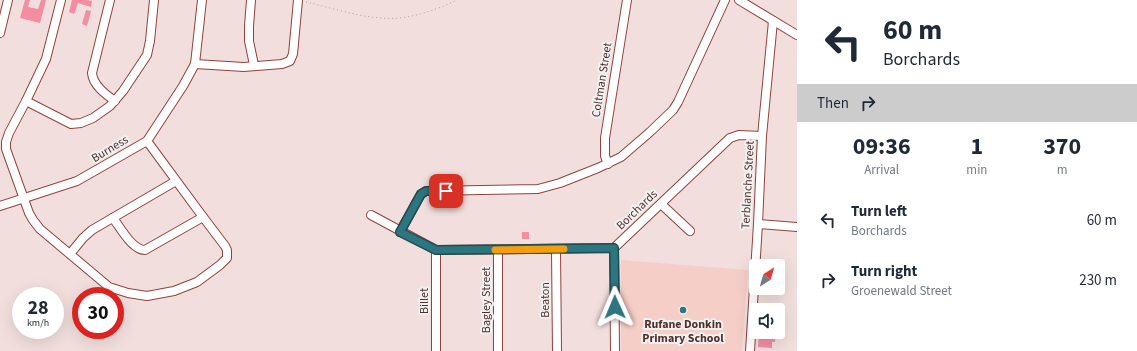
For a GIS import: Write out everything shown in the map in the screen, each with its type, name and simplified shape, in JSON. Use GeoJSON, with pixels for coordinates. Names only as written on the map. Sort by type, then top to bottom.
{"type":"FeatureCollection","features":[{"type":"Feature","properties":{"kind":"street"},"geometry":{"type":"LineString","coordinates":[[0,33],[8,0]]}},
{"type":"Feature","properties":{"kind":"street"},"geometry":{"type":"LineString","coordinates":[[61,0],[46,59],[9,133],[6,142],[6,149],[24,198],[36,225],[109,287],[128,294],[148,296],[174,291],[197,282],[227,258],[227,250],[147,141]]}},
{"type":"Feature","properties":{"kind":"street"},"geometry":{"type":"LineString","coordinates":[[110,0],[92,73],[92,79],[114,102]]}},
{"type":"Feature","properties":{"kind":"street"},"geometry":{"type":"LineString","coordinates":[[26,101],[71,124],[76,124],[92,118],[114,102],[147,55],[149,49],[154,0]]}},
{"type":"Feature","properties":{"kind":"street","name":"Burness"},"geometry":{"type":"LineString","coordinates":[[0,206],[77,181],[147,141],[183,86],[195,64],[202,0]]}},
{"type":"Feature","properties":{"kind":"street"},"geometry":{"type":"LineString","coordinates":[[251,0],[249,26],[254,66]]}},
{"type":"Feature","properties":{"kind":"street"},"geometry":{"type":"LineString","coordinates":[[195,64],[232,67],[286,63],[294,54],[299,0]]}},
{"type":"Feature","properties":{"kind":"street","name":"Coltman Street"},"geometry":{"type":"LineString","coordinates":[[608,164],[604,148],[605,138],[627,0]]}},
{"type":"Feature","properties":{"kind":"street"},"geometry":{"type":"LineString","coordinates":[[400,232],[421,194],[426,191],[538,189],[560,183],[608,164],[621,157],[673,110],[684,91],[725,0]]}},
{"type":"Feature","properties":{"kind":"street"},"geometry":{"type":"LineString","coordinates":[[739,0],[797,35]]}},
{"type":"Feature","properties":{"kind":"street","name":"Terblanche Street"},"geometry":{"type":"LineString","coordinates":[[750,351],[762,136],[773,21]]}},
{"type":"Feature","properties":{"kind":"street","name":"Borchards"},"geometry":{"type":"LineString","coordinates":[[614,248],[730,138],[739,135],[762,136]]}},
{"type":"Feature","properties":{"kind":"street"},"geometry":{"type":"LineString","coordinates":[[70,254],[83,238],[92,230],[176,180]]}},
{"type":"Feature","properties":{"kind":"street"},"geometry":{"type":"LineString","coordinates":[[661,204],[690,231]]}},
{"type":"Feature","properties":{"kind":"street"},"geometry":{"type":"LineString","coordinates":[[371,216],[436,250],[556,250],[614,248],[615,351]]}},
{"type":"Feature","properties":{"kind":"street"},"geometry":{"type":"LineString","coordinates":[[113,218],[132,243],[139,249],[145,250],[203,217]]}},
{"type":"Feature","properties":{"kind":"street"},"geometry":{"type":"LineString","coordinates":[[758,224],[797,227]]}},
{"type":"Feature","properties":{"kind":"street","name":"Billet"},"geometry":{"type":"LineString","coordinates":[[436,250],[436,351]]}},
{"type":"Feature","properties":{"kind":"street","name":"Bagley Street"},"geometry":{"type":"LineString","coordinates":[[498,250],[498,351]]}},
{"type":"Feature","properties":{"kind":"street","name":"Beaton"},"geometry":{"type":"LineString","coordinates":[[556,250],[557,351]]}},
{"type":"Feature","properties":{"kind":"path"},"geometry":{"type":"LineString","coordinates":[[299,0],[354,14],[383,19],[416,16],[457,0]]}},
{"type":"Feature","properties":{"kind":"shaded area","name":"Rufane Donkin Primary School"},"geometry":{"type":"Polygon","coordinates":[[[621,260],[748,270],[742,351],[621,351],[621,260]]]}},
{"type":"Feature","properties":{"kind":"building"},"geometry":{"type":"Polygon","coordinates":[[[25,0],[30,0],[28,7],[38,9],[41,0],[46,0],[40,23],[20,18],[25,0]]]}},
{"type":"Feature","properties":{"kind":"building"},"geometry":{"type":"Polygon","coordinates":[[[72,0],[92,1],[91,7],[78,3],[74,14],[69,12],[72,0]]]}},
{"type":"Feature","properties":{"kind":"building"},"geometry":{"type":"Polygon","coordinates":[[[86,10],[91,11],[87,26],[82,24],[86,10]]]}},
{"type":"Feature","properties":{"kind":"building"},"geometry":{"type":"Polygon","coordinates":[[[522,232],[529,232],[529,239],[522,239],[522,232]]]}},
{"type":"Feature","properties":{"kind":"building"},"geometry":{"type":"Polygon","coordinates":[[[759,339],[775,339],[775,342],[772,342],[772,348],[758,347],[759,339]]]}},
{"type":"Feature","properties":{"kind":"slow traffic"},"geometry":{"type":"LineString","coordinates":[[495,250],[564,249]]}},
{"type":"Feature","properties":{"kind":"place","name":"Rufane Donkin Primary School"},"geometry":{"type":"Point","coordinates":[683,310]}},
{"type":"Feature","properties":{"kind":"route"},"geometry":{"type":"LineString","coordinates":[[446,191],[426,191],[421,194],[400,232],[436,250],[556,250],[614,248],[615,307]]}}]}
